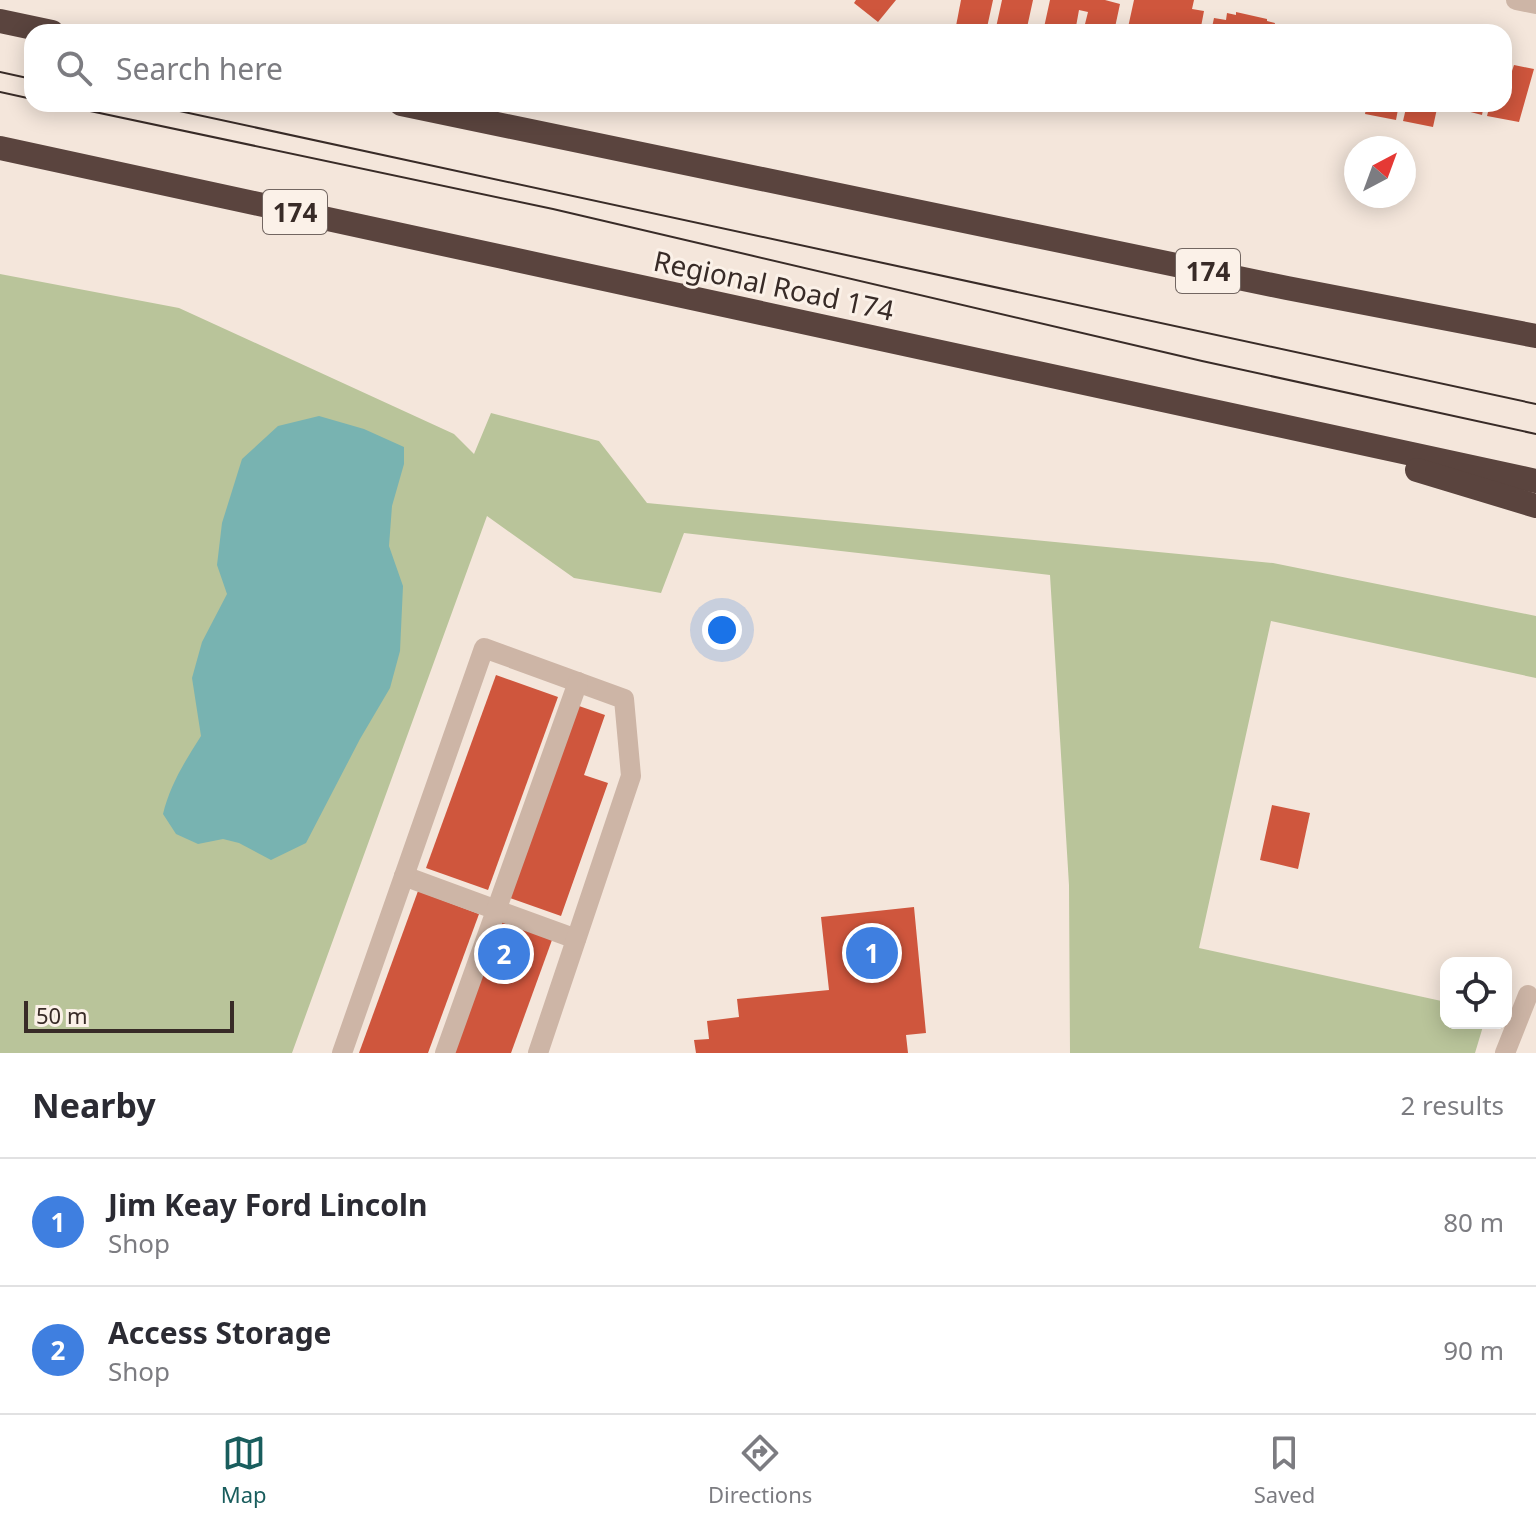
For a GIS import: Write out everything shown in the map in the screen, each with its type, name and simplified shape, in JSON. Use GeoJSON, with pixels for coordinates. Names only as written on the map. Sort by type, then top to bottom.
{"type":"FeatureCollection","features":[{"type":"Feature","properties":{"kind":"highway"},"geometry":{"type":"LineString","coordinates":[[0,21],[24,26]]}},
{"type":"Feature","properties":{"kind":"highway","name":"174"},"geometry":{"type":"LineString","coordinates":[[440,112],[1287,288],[1536,336]]}},
{"type":"Feature","properties":{"kind":"highway","name":"Regional Road 174"},"geometry":{"type":"LineString","coordinates":[[0,148],[1536,481]]}},
{"type":"Feature","properties":{"kind":"highway"},"geometry":{"type":"LineString","coordinates":[[880,203],[1242,275],[1536,321]]}},
{"type":"Feature","properties":{"kind":"highway"},"geometry":{"type":"LineString","coordinates":[[1234,416],[1536,506]]}},
{"type":"Feature","properties":{"kind":"street"},"geometry":{"type":"LineString","coordinates":[[1516,0],[1536,4]]}},
{"type":"Feature","properties":{"kind":"street"},"geometry":{"type":"LineString","coordinates":[[342,1053],[484,648],[624,699],[631,776],[538,1053]]}},
{"type":"Feature","properties":{"kind":"street"},"geometry":{"type":"LineString","coordinates":[[445,1053],[578,682]]}},
{"type":"Feature","properties":{"kind":"street"},"geometry":{"type":"LineString","coordinates":[[404,876],[576,939]]}},
{"type":"Feature","properties":{"kind":"street"},"geometry":{"type":"LineString","coordinates":[[1505,1053],[1528,995]]}},
{"type":"Feature","properties":{"kind":"green space"},"geometry":{"type":"Polygon","coordinates":[[[0,274],[179,308],[454,434],[474,454],[491,413],[599,441],[647,503],[1273,563],[1536,616],[1536,678],[1271,621],[1199,948],[1440,1001],[1440,1029],[1482,1029],[1475,1053],[1070,1053],[1069,885],[1050,575],[684,533],[661,593],[574,578],[487,516],[292,1053],[0,1053],[0,274]]]}},
{"type":"Feature","properties":{"kind":"water"},"geometry":{"type":"Polygon","coordinates":[[[319,416],[364,429],[404,447],[404,464],[392,506],[389,546],[403,586],[400,651],[390,688],[306,843],[271,860],[239,843],[223,839],[198,844],[176,834],[163,814],[174,783],[201,736],[192,678],[202,642],[227,594],[217,565],[222,523],[242,459],[278,426],[319,416]]]}},
{"type":"Feature","properties":{"kind":"building"},"geometry":{"type":"Polygon","coordinates":[[[856,0],[896,0],[878,22],[854,3],[856,0]]]}},
{"type":"Feature","properties":{"kind":"building"},"geometry":{"type":"Polygon","coordinates":[[[961,0],[993,0],[988,24],[956,24],[961,0]]]}},
{"type":"Feature","properties":{"kind":"building"},"geometry":{"type":"Polygon","coordinates":[[[1002,0],[1033,0],[1028,24],[997,24],[1002,0]]]}},
{"type":"Feature","properties":{"kind":"building"},"geometry":{"type":"Polygon","coordinates":[[[1050,0],[1105,0],[1120,4],[1116,24],[1085,24],[1088,12],[1079,10],[1076,24],[1045,24],[1050,0]]]}},
{"type":"Feature","properties":{"kind":"building"},"geometry":{"type":"Polygon","coordinates":[[[1134,0],[1194,0],[1192,9],[1204,11],[1202,24],[1129,24],[1134,0]]]}},
{"type":"Feature","properties":{"kind":"building"},"geometry":{"type":"Polygon","coordinates":[[[1236,12],[1275,23],[1213,24],[1214,18],[1226,20],[1227,13],[1236,15],[1236,12]]]}},
{"type":"Feature","properties":{"kind":"building"},"geometry":{"type":"Polygon","coordinates":[[[1514,65],[1534,69],[1519,122],[1487,116],[1488,112],[1512,112],[1514,65]]]}},
{"type":"Feature","properties":{"kind":"building"},"geometry":{"type":"Polygon","coordinates":[[[1365,112],[1398,112],[1396,120],[1365,112]]]}},
{"type":"Feature","properties":{"kind":"building"},"geometry":{"type":"Polygon","coordinates":[[[1405,112],[1436,112],[1433,127],[1403,121],[1405,112]]]}},
{"type":"Feature","properties":{"kind":"building"},"geometry":{"type":"Polygon","coordinates":[[[496,675],[558,697],[488,890],[426,868],[496,675]]]}},
{"type":"Feature","properties":{"kind":"building"},"geometry":{"type":"Polygon","coordinates":[[[579,706],[605,715],[584,775],[608,783],[561,916],[510,898],[579,706]]]}},
{"type":"Feature","properties":{"kind":"building"},"geometry":{"type":"Polygon","coordinates":[[[1272,805],[1310,813],[1298,869],[1260,860],[1272,805]]]}},
{"type":"Feature","properties":{"kind":"building"},"geometry":{"type":"Polygon","coordinates":[[[418,891],[479,914],[428,1053],[359,1053],[418,891]]]}},
{"type":"Feature","properties":{"kind":"building"},"geometry":{"type":"Polygon","coordinates":[[[914,907],[926,1033],[906,1035],[908,1053],[696,1053],[694,1040],[709,1039],[707,1021],[739,1017],[737,999],[829,990],[821,917],[914,907]]]}},
{"type":"Feature","properties":{"kind":"building"},"geometry":{"type":"Polygon","coordinates":[[[502,922],[552,940],[511,1053],[454,1053],[502,922]]]}},
{"type":"Feature","properties":{"kind":"tram line"},"geometry":{"type":"LineString","coordinates":[[0,72],[24,77]]}},
{"type":"Feature","properties":{"kind":"tram line"},"geometry":{"type":"LineString","coordinates":[[0,92],[24,97]]}},
{"type":"Feature","properties":{"kind":"tram line"},"geometry":{"type":"LineString","coordinates":[[95,112],[553,209],[1202,361],[1536,434]]}},
{"type":"Feature","properties":{"kind":"tram line"},"geometry":{"type":"LineString","coordinates":[[184,112],[1536,404]]}},
{"type":"Feature","properties":{"kind":"place","name":"Jim Keay Ford Lincoln"},"geometry":{"type":"Point","coordinates":[872,953]}},
{"type":"Feature","properties":{"kind":"place","name":"Access Storage"},"geometry":{"type":"Point","coordinates":[504,954]}}]}
